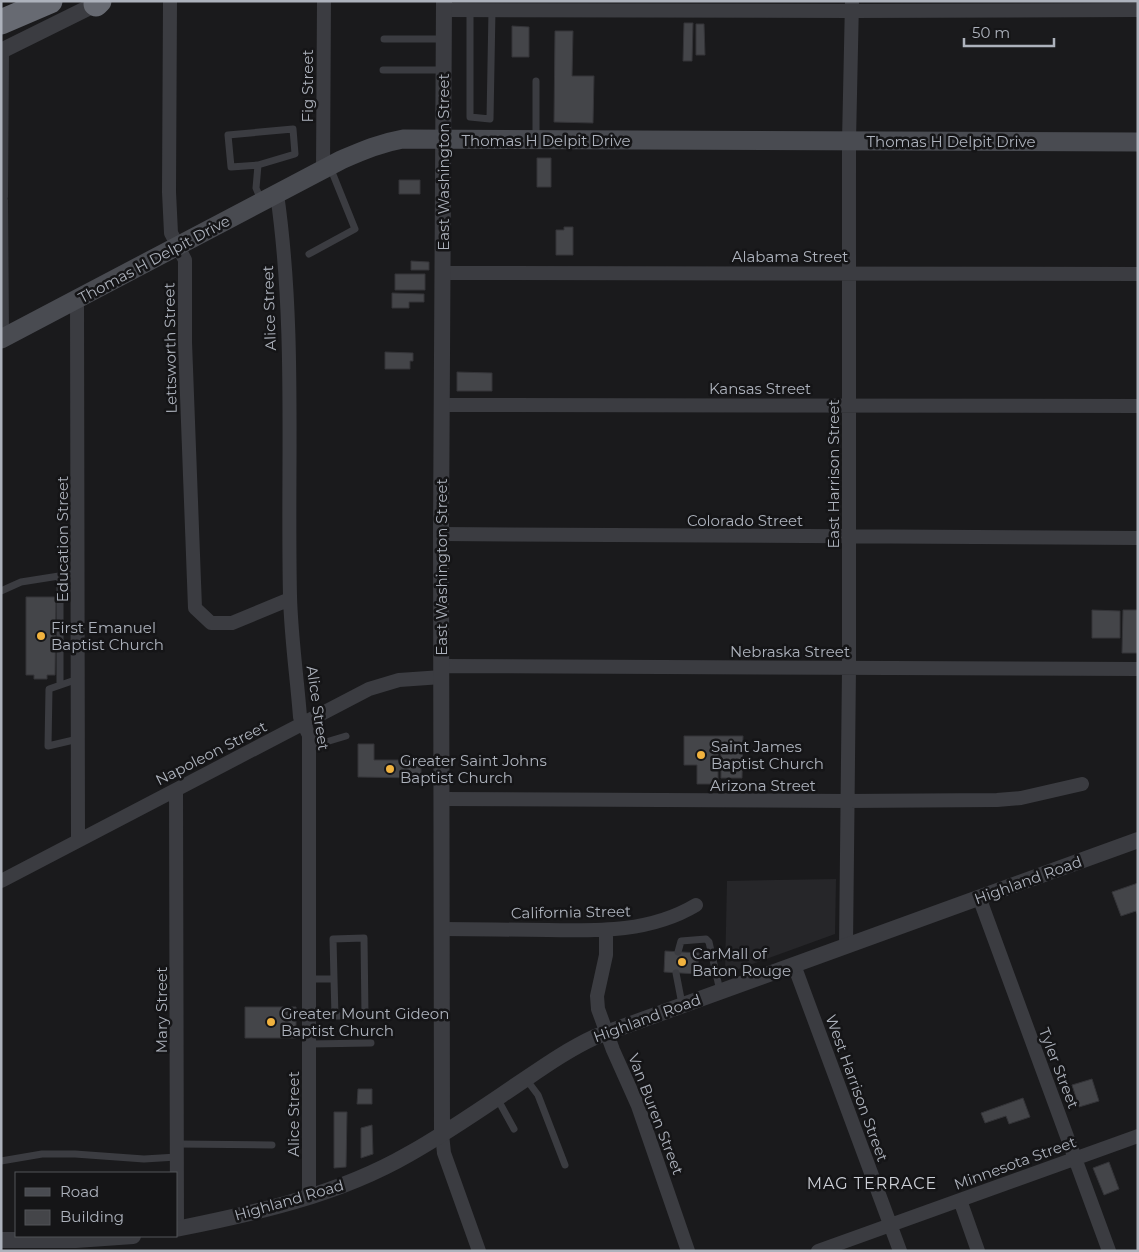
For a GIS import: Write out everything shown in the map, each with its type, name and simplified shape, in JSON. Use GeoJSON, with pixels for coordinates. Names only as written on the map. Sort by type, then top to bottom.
{"type":"FeatureCollection","features":[{"type":"Feature","properties":{"kind":"highway"},"geometry":{"type":"LineString","coordinates":[[1,22],[50,1]]}},
{"type":"Feature","properties":{"kind":"main road","name":"Thomas H Delpit Drive"},"geometry":{"type":"LineString","coordinates":[[2,339],[367,148],[402,139],[1138,142]]}},
{"type":"Feature","properties":{"kind":"street","name":"Lettsworth Street"},"geometry":{"type":"LineString","coordinates":[[170,1],[169,192],[171,233],[185,260],[185,342],[195,608],[211,623],[232,623],[290,599]]}},
{"type":"Feature","properties":{"kind":"street","name":"Fig Street"},"geometry":{"type":"LineString","coordinates":[[324,1],[327,168]]}},
{"type":"Feature","properties":{"kind":"street"},"geometry":{"type":"LineString","coordinates":[[2,339],[2,51],[99,2]]}},
{"type":"Feature","properties":{"kind":"street"},"geometry":{"type":"LineString","coordinates":[[444,5],[480,8],[852,6],[1138,10]]}},
{"type":"Feature","properties":{"kind":"street","name":"East Washington Street"},"geometry":{"type":"LineString","coordinates":[[442,1134],[441,534],[444,5]]}},
{"type":"Feature","properties":{"kind":"street","name":"East Harrison Street"},"geometry":{"type":"LineString","coordinates":[[846,946],[849,141],[852,6]]}},
{"type":"Feature","properties":{"kind":"street","name":"Alice Street"},"geometry":{"type":"LineString","coordinates":[[270,199],[283,251],[287,317],[290,599],[300,717],[309,735],[309,1197]]}},
{"type":"Feature","properties":{"kind":"street","name":"Alabama Street"},"geometry":{"type":"LineString","coordinates":[[442,272],[1138,274]]}},
{"type":"Feature","properties":{"kind":"street","name":"Education Street"},"geometry":{"type":"LineString","coordinates":[[77,299],[78,839]]}},
{"type":"Feature","properties":{"kind":"street","name":"Kansas Street"},"geometry":{"type":"LineString","coordinates":[[442,405],[849,404],[1138,406]]}},
{"type":"Feature","properties":{"kind":"street","name":"Colorado Street"},"geometry":{"type":"LineString","coordinates":[[441,534],[1138,538]]}},
{"type":"Feature","properties":{"kind":"street","name":"Nebraska Street"},"geometry":{"type":"LineString","coordinates":[[442,671],[848,668],[1138,670]]}},
{"type":"Feature","properties":{"kind":"street","name":"Napoleon Street"},"geometry":{"type":"LineString","coordinates":[[1,881],[78,839],[380,685],[442,671]]}},
{"type":"Feature","properties":{"kind":"street","name":"Arizona Street"},"geometry":{"type":"LineString","coordinates":[[442,799],[997,800],[1021,798],[1082,784]]}},
{"type":"Feature","properties":{"kind":"street","name":"Mary Street"},"geometry":{"type":"LineString","coordinates":[[176,790],[177,1172]]}},
{"type":"Feature","properties":{"kind":"street","name":"Highland Road"},"geometry":{"type":"LineString","coordinates":[[178,1229],[309,1197],[373,1173],[442,1134],[578,1045],[607,1032],[1138,840]]}},
{"type":"Feature","properties":{"kind":"street","name":"Tyler Street"},"geometry":{"type":"LineString","coordinates":[[980,897],[1017,1003],[1109,1251]]}},
{"type":"Feature","properties":{"kind":"street","name":"California Street"},"geometry":{"type":"LineString","coordinates":[[442,929],[623,929],[659,922],[681,914],[696,905]]}},
{"type":"Feature","properties":{"kind":"street","name":"Van Buren Street"},"geometry":{"type":"LineString","coordinates":[[606,930],[606,955],[597,1003],[638,1106],[688,1251]]}},
{"type":"Feature","properties":{"kind":"street","name":"West Harrison Street"},"geometry":{"type":"LineString","coordinates":[[794,965],[900,1251]]}},
{"type":"Feature","properties":{"kind":"street"},"geometry":{"type":"LineString","coordinates":[[442,1134],[444,1153],[479,1251]]}},
{"type":"Feature","properties":{"kind":"street","name":"Minnesota Street"},"geometry":{"type":"LineString","coordinates":[[818,1251],[1138,1136]]}},
{"type":"Feature","properties":{"kind":"street"},"geometry":{"type":"LineString","coordinates":[[960,1200],[978,1251]]}},
{"type":"Feature","properties":{"kind":"street"},"geometry":{"type":"LineString","coordinates":[[6,1242],[119,1237]]}},
{"type":"Feature","properties":{"kind":"lane"},"geometry":{"type":"LineString","coordinates":[[480,8],[490,119],[470,118],[480,8]]}},
{"type":"Feature","properties":{"kind":"lane"},"geometry":{"type":"LineString","coordinates":[[384,39],[444,39]]}},
{"type":"Feature","properties":{"kind":"lane"},"geometry":{"type":"LineString","coordinates":[[383,70],[443,70]]}},
{"type":"Feature","properties":{"kind":"lane"},"geometry":{"type":"LineString","coordinates":[[536,80],[536,140]]}},
{"type":"Feature","properties":{"kind":"lane"},"geometry":{"type":"LineString","coordinates":[[293,129],[295,154],[258,165],[231,167],[228,135],[293,129]]}},
{"type":"Feature","properties":{"kind":"lane"},"geometry":{"type":"LineString","coordinates":[[258,165],[256,188],[270,199]]}},
{"type":"Feature","properties":{"kind":"lane"},"geometry":{"type":"LineString","coordinates":[[309,254],[355,229],[327,168]]}},
{"type":"Feature","properties":{"kind":"lane"},"geometry":{"type":"LineString","coordinates":[[1,591],[21,582],[78,573]]}},
{"type":"Feature","properties":{"kind":"lane"},"geometry":{"type":"LineString","coordinates":[[60,576],[60,685]]}},
{"type":"Feature","properties":{"kind":"lane"},"geometry":{"type":"LineString","coordinates":[[78,679],[49,689],[48,746],[78,739]]}},
{"type":"Feature","properties":{"kind":"lane"},"geometry":{"type":"LineString","coordinates":[[309,747],[346,736]]}},
{"type":"Feature","properties":{"kind":"lane"},"geometry":{"type":"LineString","coordinates":[[364,938],[365,1016],[335,1016],[334,979],[333,939],[364,938]]}},
{"type":"Feature","properties":{"kind":"lane"},"geometry":{"type":"LineString","coordinates":[[678,952],[681,941],[706,939],[709,942],[720,991]]}},
{"type":"Feature","properties":{"kind":"lane"},"geometry":{"type":"LineString","coordinates":[[676,973],[682,1004]]}},
{"type":"Feature","properties":{"kind":"lane"},"geometry":{"type":"LineString","coordinates":[[310,979],[334,979]]}},
{"type":"Feature","properties":{"kind":"lane"},"geometry":{"type":"LineString","coordinates":[[310,1044],[371,1043]]}},
{"type":"Feature","properties":{"kind":"lane"},"geometry":{"type":"LineString","coordinates":[[526,1078],[538,1095],[564,1165]]}},
{"type":"Feature","properties":{"kind":"lane"},"geometry":{"type":"LineString","coordinates":[[497,1098],[514,1129]]}},
{"type":"Feature","properties":{"kind":"lane"},"geometry":{"type":"LineString","coordinates":[[1,1161],[42,1154],[76,1154],[144,1159],[177,1150],[272,1144]]}},
{"type":"Feature","properties":{"kind":"shaded area"},"geometry":{"type":"Polygon","coordinates":[[[836,879],[835,934],[725,974],[727,881],[836,879]]]}},
{"type":"Feature","properties":{"kind":"building"},"geometry":{"type":"Polygon","coordinates":[[[684,23],[693,23],[692,61],[683,61],[684,23]]]}},
{"type":"Feature","properties":{"kind":"building"},"geometry":{"type":"Polygon","coordinates":[[[696,24],[704,24],[705,55],[696,55],[696,24]]]}},
{"type":"Feature","properties":{"kind":"building"},"geometry":{"type":"Polygon","coordinates":[[[512,26],[529,27],[529,57],[512,57],[512,26]]]}},
{"type":"Feature","properties":{"kind":"building"},"geometry":{"type":"Polygon","coordinates":[[[555,31],[573,31],[572,76],[594,76],[593,123],[554,122],[555,31]]]}},
{"type":"Feature","properties":{"kind":"building"},"geometry":{"type":"Polygon","coordinates":[[[537,158],[551,158],[551,187],[537,187],[537,158]]]}},
{"type":"Feature","properties":{"kind":"building"},"geometry":{"type":"Polygon","coordinates":[[[399,180],[420,180],[420,194],[399,194],[399,180]]]}},
{"type":"Feature","properties":{"kind":"building"},"geometry":{"type":"Polygon","coordinates":[[[564,227],[573,227],[573,255],[556,255],[556,230],[564,230],[564,227]]]}},
{"type":"Feature","properties":{"kind":"building"},"geometry":{"type":"Polygon","coordinates":[[[411,261],[429,262],[429,270],[411,270],[411,261]]]}},
{"type":"Feature","properties":{"kind":"building"},"geometry":{"type":"Polygon","coordinates":[[[395,274],[425,274],[425,290],[395,290],[395,274]]]}},
{"type":"Feature","properties":{"kind":"building"},"geometry":{"type":"Polygon","coordinates":[[[392,293],[424,294],[424,302],[409,302],[409,308],[392,308],[392,293]]]}},
{"type":"Feature","properties":{"kind":"building"},"geometry":{"type":"Polygon","coordinates":[[[385,352],[413,353],[410,369],[385,369],[385,352]]]}},
{"type":"Feature","properties":{"kind":"building"},"geometry":{"type":"Polygon","coordinates":[[[457,372],[492,373],[492,391],[457,391],[457,372]]]}},
{"type":"Feature","properties":{"kind":"building","name":"First Emanuel Baptist Church"},"geometry":{"type":"Polygon","coordinates":[[[26,597],[56,597],[55,675],[47,675],[47,679],[34,679],[34,675],[26,675],[26,597]]]}},
{"type":"Feature","properties":{"kind":"building"},"geometry":{"type":"Polygon","coordinates":[[[1092,610],[1120,611],[1120,638],[1092,638],[1092,610]]]}},
{"type":"Feature","properties":{"kind":"building"},"geometry":{"type":"Polygon","coordinates":[[[1123,610],[1138,610],[1138,653],[1122,653],[1123,610]]]}},
{"type":"Feature","properties":{"kind":"building","name":"Saint James Baptist Church"},"geometry":{"type":"Polygon","coordinates":[[[684,736],[743,736],[742,778],[721,778],[721,746],[718,746],[718,784],[697,784],[697,765],[684,765],[684,736]]]}},
{"type":"Feature","properties":{"kind":"building","name":"Greater Saint Johns Baptist Church"},"geometry":{"type":"Polygon","coordinates":[[[358,744],[374,744],[374,760],[421,760],[421,778],[358,777],[358,744]]]}},
{"type":"Feature","properties":{"kind":"building"},"geometry":{"type":"Polygon","coordinates":[[[1138,883],[1138,916],[1136,911],[1121,916],[1112,892],[1138,883]]]}},
{"type":"Feature","properties":{"kind":"building","name":"CarMall of Baton Rouge"},"geometry":{"type":"Polygon","coordinates":[[[665,951],[699,953],[698,974],[664,972],[665,951]]]}},
{"type":"Feature","properties":{"kind":"building","name":"Greater Mount Gideon Baptist Church"},"geometry":{"type":"Polygon","coordinates":[[[245,1007],[296,1007],[296,1038],[245,1038],[245,1007]]]}},
{"type":"Feature","properties":{"kind":"building"},"geometry":{"type":"Polygon","coordinates":[[[1092,1079],[1099,1101],[1079,1107],[1072,1085],[1092,1079]]]}},
{"type":"Feature","properties":{"kind":"building"},"geometry":{"type":"Polygon","coordinates":[[[358,1089],[372,1089],[372,1104],[357,1104],[358,1089]]]}},
{"type":"Feature","properties":{"kind":"building"},"geometry":{"type":"Polygon","coordinates":[[[1023,1098],[1030,1117],[1009,1124],[1006,1116],[985,1123],[981,1113],[1023,1098]]]}},
{"type":"Feature","properties":{"kind":"building"},"geometry":{"type":"Polygon","coordinates":[[[334,1112],[347,1112],[346,1167],[334,1168],[334,1112]]]}},
{"type":"Feature","properties":{"kind":"building"},"geometry":{"type":"Polygon","coordinates":[[[372,1125],[373,1154],[361,1158],[361,1128],[372,1125]]]}},
{"type":"Feature","properties":{"kind":"building"},"geometry":{"type":"Polygon","coordinates":[[[1109,1162],[1119,1189],[1104,1195],[1093,1168],[1109,1162]]]}},
{"type":"Feature","properties":{"kind":"place","name":"First Emanuel Baptist Church"},"geometry":{"type":"Point","coordinates":[41,636]}},
{"type":"Feature","properties":{"kind":"place","name":"Saint James Baptist Church"},"geometry":{"type":"Point","coordinates":[701,755]}},
{"type":"Feature","properties":{"kind":"place","name":"Greater Saint Johns Baptist Church"},"geometry":{"type":"Point","coordinates":[390,769]}},
{"type":"Feature","properties":{"kind":"place","name":"CarMall of Baton Rouge"},"geometry":{"type":"Point","coordinates":[682,962]}},
{"type":"Feature","properties":{"kind":"place","name":"Greater Mount Gideon Baptist Church"},"geometry":{"type":"Point","coordinates":[271,1022]}},
{"type":"Feature","properties":{"kind":"district","name":"MAG TERRACE"},"geometry":{"type":"Point","coordinates":[872,1183]}}]}
